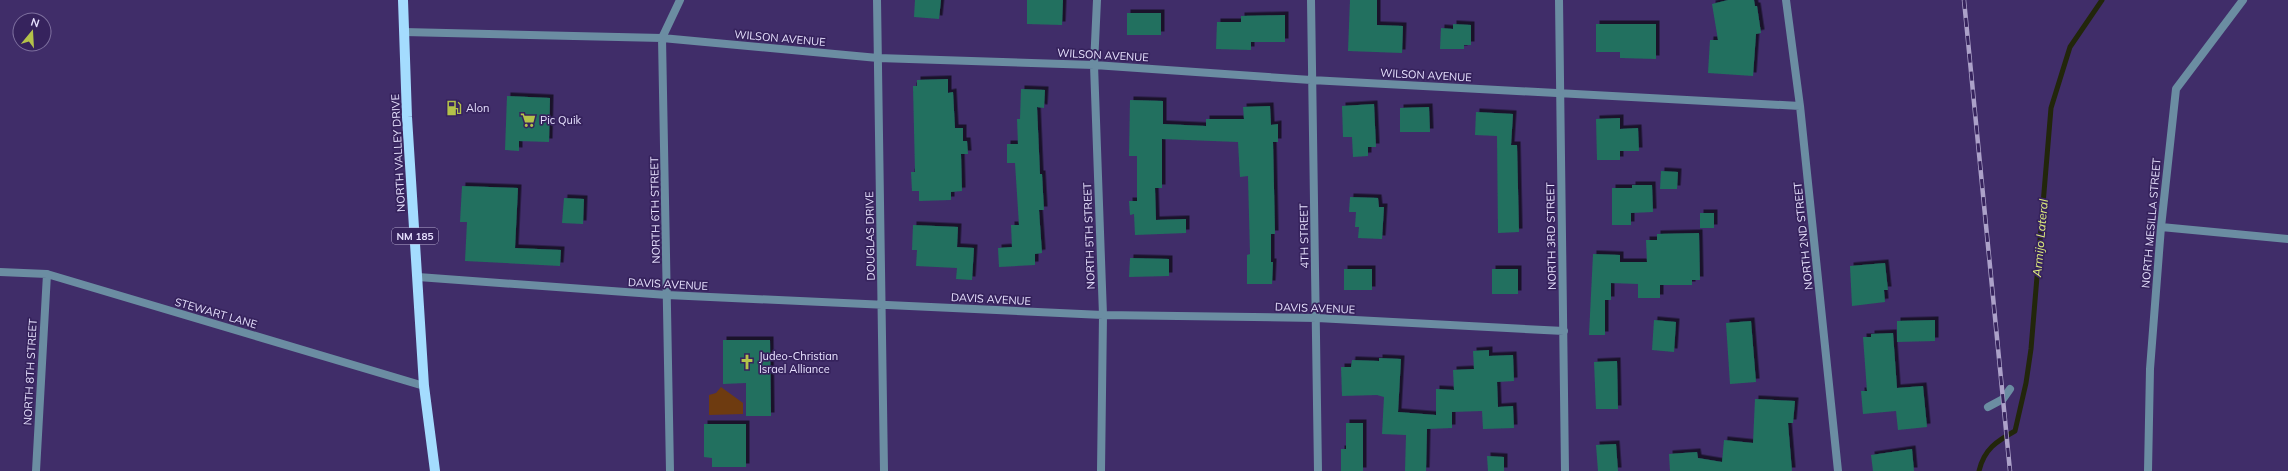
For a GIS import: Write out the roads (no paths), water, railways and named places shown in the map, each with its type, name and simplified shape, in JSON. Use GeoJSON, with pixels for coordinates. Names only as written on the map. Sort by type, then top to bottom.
{"type":"FeatureCollection","features":[{"type":"Feature","properties":{"kind":"main road","name":"NORTH VALLEY DRIVE"},"geometry":{"type":"LineString","coordinates":[[403,0],[424,386],[435,471]]}},
{"type":"Feature","properties":{"kind":"street","name":"NORTH 6TH STREET"},"geometry":{"type":"LineString","coordinates":[[670,471],[668,295],[662,38],[680,0]]}},
{"type":"Feature","properties":{"kind":"street","name":"DOUGLAS DRIVE"},"geometry":{"type":"LineString","coordinates":[[877,0],[883,305],[884,471]]}},
{"type":"Feature","properties":{"kind":"street","name":"NORTH 5TH STREET"},"geometry":{"type":"LineString","coordinates":[[1097,0],[1094,65],[1103,314],[1101,471]]}},
{"type":"Feature","properties":{"kind":"street","name":"4TH STREET"},"geometry":{"type":"LineString","coordinates":[[1311,0],[1311,80],[1317,318],[1318,471]]}},
{"type":"Feature","properties":{"kind":"street","name":"NORTH 3RD STREET"},"geometry":{"type":"LineString","coordinates":[[1559,0],[1565,471]]}},
{"type":"Feature","properties":{"kind":"street","name":"NORTH 2ND STREET"},"geometry":{"type":"LineString","coordinates":[[1786,0],[1800,106],[1838,471]]}},
{"type":"Feature","properties":{"kind":"street","name":"NORTH MESILLA STREET"},"geometry":{"type":"LineString","coordinates":[[2148,471],[2150,369],[2161,227],[2176,89],[2243,0]]}},
{"type":"Feature","properties":{"kind":"street","name":"WILSON AVENUE"},"geometry":{"type":"LineString","coordinates":[[404,32],[662,38],[878,58],[1094,65],[1311,80],[1560,92],[1800,106]]}},
{"type":"Feature","properties":{"kind":"street"},"geometry":{"type":"LineString","coordinates":[[2161,227],[2288,239]]}},
{"type":"Feature","properties":{"kind":"street","name":"STEWART LANE"},"geometry":{"type":"LineString","coordinates":[[0,272],[47,274],[424,386]]}},
{"type":"Feature","properties":{"kind":"street","name":"NORTH 8TH STREET"},"geometry":{"type":"LineString","coordinates":[[36,471],[47,274]]}},
{"type":"Feature","properties":{"kind":"street","name":"DAVIS AVENUE"},"geometry":{"type":"LineString","coordinates":[[418,277],[668,295],[1103,314],[1317,318],[1564,331]]}},
{"type":"Feature","properties":{"kind":"street"},"geometry":{"type":"LineString","coordinates":[[1988,407],[2003,398],[2010,388]]}},
{"type":"Feature","properties":{"kind":"waterway","name":"Armijo Lateral"},"geometry":{"type":"LineString","coordinates":[[1979,471],[1984,457],[1992,446],[2002,438],[2015,431],[2026,383],[2031,349],[2051,108],[2070,47],[2102,0]]}},
{"type":"Feature","properties":{"kind":"railway"},"geometry":{"type":"LineString","coordinates":[[1964,0],[2010,471]]}},
{"type":"Feature","properties":{"kind":"place","name":"Alon"},"geometry":{"type":"Point","coordinates":[454,108]}},
{"type":"Feature","properties":{"kind":"place","name":"Pic Quik"},"geometry":{"type":"Point","coordinates":[528,120]}},
{"type":"Feature","properties":{"kind":"place","name":"Judeo-Christian Israel Alliance"},"geometry":{"type":"Point","coordinates":[747,362]}}]}
